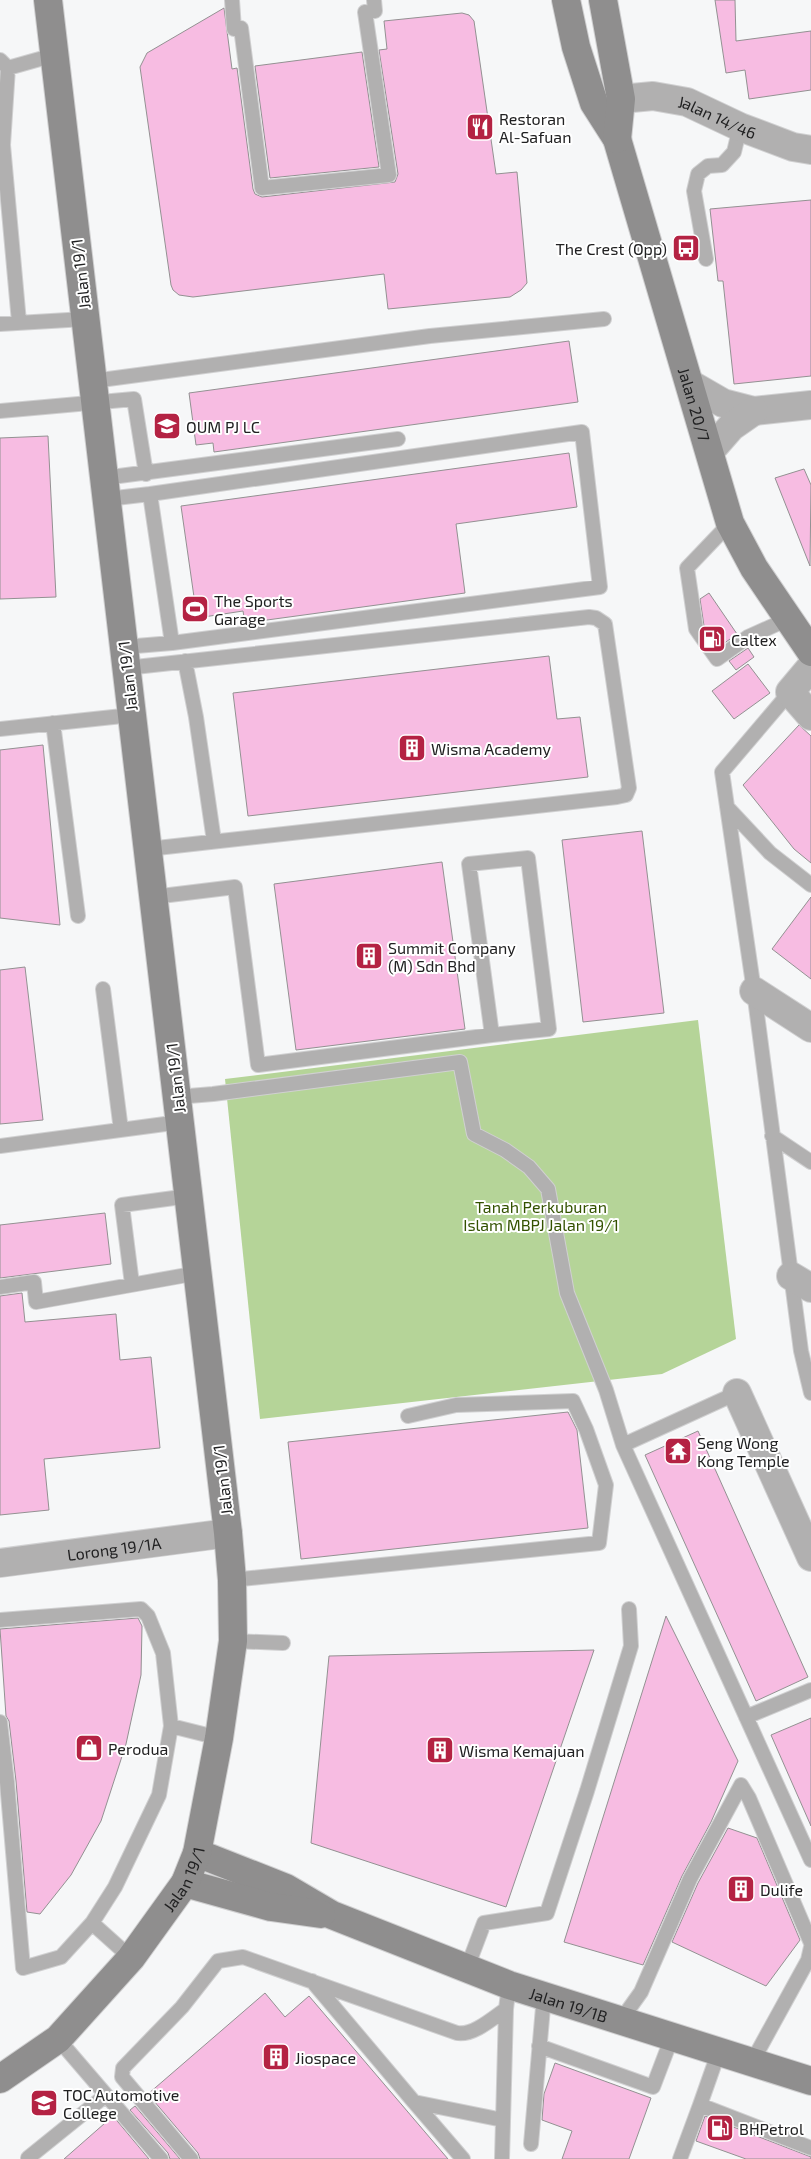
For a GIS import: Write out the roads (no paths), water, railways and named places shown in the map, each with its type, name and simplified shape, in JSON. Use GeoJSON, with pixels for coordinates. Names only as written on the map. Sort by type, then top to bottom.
{"type":"FeatureCollection","features":[{"type":"Feature","properties":{"kind":"main road","name":"Jalan 19/1"},"geometry":{"type":"LineString","coordinates":[[0,2079],[58,2039],[131,1958],[185,1883],[197,1853],[219,1738],[233,1641],[232,1580],[228,1533],[48,0]]}},
{"type":"Feature","properties":{"kind":"main road","name":"Jalan 20/7"},"geometry":{"type":"LineString","coordinates":[[566,0],[576,47],[594,103],[617,139],[730,523],[754,568],[811,652]]}},
{"type":"Feature","properties":{"kind":"main road","name":"Jalan 20/7"},"geometry":{"type":"LineString","coordinates":[[602,0],[621,98],[617,139]]}},
{"type":"Feature","properties":{"kind":"main road","name":"Jalan 19/1B"},"geometry":{"type":"LineString","coordinates":[[197,1853],[286,1888],[332,1915],[467,1968],[508,1997],[544,1996],[811,2081]]}},
{"type":"Feature","properties":{"kind":"main road","name":"Jalan 19/1B"},"geometry":{"type":"LineString","coordinates":[[185,1883],[271,1907],[332,1915]]}},
{"type":"Feature","properties":{"kind":"street","name":"Jalan 14/46"},"geometry":{"type":"LineString","coordinates":[[621,98],[653,96],[687,102],[740,127],[793,147],[811,150]]}},
{"type":"Feature","properties":{"kind":"street"},"geometry":{"type":"LineString","coordinates":[[690,384],[723,403],[754,411],[811,405]]}},
{"type":"Feature","properties":{"kind":"street"},"geometry":{"type":"LineString","coordinates":[[710,451],[731,426],[754,411]]}},
{"type":"Feature","properties":{"kind":"street"},"geometry":{"type":"LineString","coordinates":[[811,667],[790,692],[811,716]]}},
{"type":"Feature","properties":{"kind":"street"},"geometry":{"type":"LineString","coordinates":[[754,991],[811,1028]]}},
{"type":"Feature","properties":{"kind":"street"},"geometry":{"type":"LineString","coordinates":[[737,1393],[811,1557]]}},
{"type":"Feature","properties":{"kind":"street","name":"Lorong 19/1A"},"geometry":{"type":"LineString","coordinates":[[0,1563],[228,1533]]}},
{"type":"Feature","properties":{"kind":"lane"},"geometry":{"type":"LineString","coordinates":[[232,0],[262,188],[389,175],[371,8]]}},
{"type":"Feature","properties":{"kind":"lane"},"geometry":{"type":"LineString","coordinates":[[19,322],[3,145],[4,64],[54,55]]}},
{"type":"Feature","properties":{"kind":"lane"},"geometry":{"type":"LineString","coordinates":[[706,259],[694,191],[698,174],[708,166],[722,165],[734,152],[740,127]]}},
{"type":"Feature","properties":{"kind":"lane"},"geometry":{"type":"LineString","coordinates":[[0,324],[85,319]]}},
{"type":"Feature","properties":{"kind":"lane"},"geometry":{"type":"LineString","coordinates":[[0,411],[94,392],[430,336],[604,319]]}},
{"type":"Feature","properties":{"kind":"lane"},"geometry":{"type":"LineString","coordinates":[[94,392],[134,399],[146,474]]}},
{"type":"Feature","properties":{"kind":"lane"},"geometry":{"type":"LineString","coordinates":[[105,488],[150,494],[582,432],[600,587],[172,643],[125,657]]}},
{"type":"Feature","properties":{"kind":"lane"},"geometry":{"type":"LineString","coordinates":[[105,488],[146,474],[398,439]]}},
{"type":"Feature","properties":{"kind":"lane"},"geometry":{"type":"LineString","coordinates":[[150,494],[172,643]]}},
{"type":"Feature","properties":{"kind":"lane"},"geometry":{"type":"LineString","coordinates":[[730,523],[687,568],[696,629],[717,659],[748,637],[788,619]]}},
{"type":"Feature","properties":{"kind":"lane"},"geometry":{"type":"LineString","coordinates":[[125,657],[186,661],[589,617],[596,618],[605,624],[629,788],[626,795],[618,797],[148,849]]}},
{"type":"Feature","properties":{"kind":"lane"},"geometry":{"type":"LineString","coordinates":[[186,661],[214,841]]}},
{"type":"Feature","properties":{"kind":"lane"},"geometry":{"type":"LineString","coordinates":[[790,692],[722,772],[754,991],[772,1136],[801,1282],[801,1350],[811,1393]]}},
{"type":"Feature","properties":{"kind":"lane"},"geometry":{"type":"LineString","coordinates":[[0,729],[132,715]]}},
{"type":"Feature","properties":{"kind":"lane"},"geometry":{"type":"LineString","coordinates":[[53,723],[78,916]]}},
{"type":"Feature","properties":{"kind":"lane"},"geometry":{"type":"LineString","coordinates":[[727,807],[770,853],[811,885]]}},
{"type":"Feature","properties":{"kind":"lane"},"geometry":{"type":"LineString","coordinates":[[153,898],[235,887],[258,1065],[549,1029],[528,858],[470,864],[492,1036]]}},
{"type":"Feature","properties":{"kind":"lane"},"geometry":{"type":"LineString","coordinates":[[103,989],[121,1130]]}},
{"type":"Feature","properties":{"kind":"lane"},"geometry":{"type":"LineString","coordinates":[[0,1146],[121,1130],[179,1110],[213,1094],[460,1062],[474,1134],[513,1155],[529,1167],[548,1189],[567,1293],[606,1390],[623,1445],[811,1860]]}},
{"type":"Feature","properties":{"kind":"lane"},"geometry":{"type":"LineString","coordinates":[[772,1136],[811,1162]]}},
{"type":"Feature","properties":{"kind":"lane"},"geometry":{"type":"LineString","coordinates":[[132,1284],[122,1205],[189,1196]]}},
{"type":"Feature","properties":{"kind":"lane"},"geometry":{"type":"LineString","coordinates":[[0,1287],[34,1282],[36,1302],[198,1273]]}},
{"type":"Feature","properties":{"kind":"lane"},"geometry":{"type":"LineString","coordinates":[[623,1445],[737,1393]]}},
{"type":"Feature","properties":{"kind":"lane"},"geometry":{"type":"LineString","coordinates":[[232,1580],[599,1543],[606,1486],[586,1429],[573,1400],[456,1405],[408,1416]]}},
{"type":"Feature","properties":{"kind":"lane"},"geometry":{"type":"LineString","coordinates":[[0,1620],[141,1609],[148,1616],[163,1653],[171,1726],[159,1795],[115,1888],[92,1923],[61,1956],[23,1968],[8,1790],[0,1722]]}},
{"type":"Feature","properties":{"kind":"lane"},"geometry":{"type":"LineString","coordinates":[[467,1968],[484,1923],[547,1913],[587,1791],[630,1646],[628,1609]]}},
{"type":"Feature","properties":{"kind":"lane"},"geometry":{"type":"LineString","coordinates":[[233,1641],[283,1643]]}},
{"type":"Feature","properties":{"kind":"lane"},"geometry":{"type":"LineString","coordinates":[[746,1717],[811,1690]]}},
{"type":"Feature","properties":{"kind":"lane"},"geometry":{"type":"LineString","coordinates":[[171,1726],[219,1738]]}},
{"type":"Feature","properties":{"kind":"lane"},"geometry":{"type":"LineString","coordinates":[[620,2020],[641,1992],[690,1879],[740,1785],[748,1798],[811,1943]]}},
{"type":"Feature","properties":{"kind":"lane"},"geometry":{"type":"LineString","coordinates":[[92,1923],[131,1958]]}},
{"type":"Feature","properties":{"kind":"lane"},"geometry":{"type":"LineString","coordinates":[[752,2062],[808,1960],[811,1947]]}},
{"type":"Feature","properties":{"kind":"lane"},"geometry":{"type":"LineString","coordinates":[[191,2159],[122,2076],[123,2068],[182,2008],[218,1961],[243,1957],[463,2034],[480,2027],[508,1997]]}},
{"type":"Feature","properties":{"kind":"lane"},"geometry":{"type":"LineString","coordinates":[[311,1981],[463,2159]]}},
{"type":"Feature","properties":{"kind":"lane"},"geometry":{"type":"LineString","coordinates":[[531,2144],[544,1996]]}},
{"type":"Feature","properties":{"kind":"lane"},"geometry":{"type":"LineString","coordinates":[[502,2159],[508,1997]]}},
{"type":"Feature","properties":{"kind":"lane"},"geometry":{"type":"LineString","coordinates":[[539,2046],[653,2087],[672,2036]]}},
{"type":"Feature","properties":{"kind":"lane"},"geometry":{"type":"LineString","coordinates":[[58,2039],[161,2159]]}},
{"type":"Feature","properties":{"kind":"lane"},"geometry":{"type":"LineString","coordinates":[[680,2159],[719,2051]]}},
{"type":"Feature","properties":{"kind":"lane"},"geometry":{"type":"LineString","coordinates":[[28,2158],[106,2095]]}},
{"type":"Feature","properties":{"kind":"lane"},"geometry":{"type":"LineString","coordinates":[[414,2102],[503,2120]]}},
{"type":"Feature","properties":{"kind":"lane"},"geometry":{"type":"LineString","coordinates":[[700,2105],[811,2148]]}},
{"type":"Feature","properties":{"kind":"place","name":"Restoran Al-Safuan"},"geometry":{"type":"Point","coordinates":[480,127]}},
{"type":"Feature","properties":{"kind":"place","name":"The Crest (Opp)"},"geometry":{"type":"Point","coordinates":[686,248]}},
{"type":"Feature","properties":{"kind":"place","name":"OUM PJ LC"},"geometry":{"type":"Point","coordinates":[167,426]}},
{"type":"Feature","properties":{"kind":"place","name":"The Sports Garage"},"geometry":{"type":"Point","coordinates":[195,609]}},
{"type":"Feature","properties":{"kind":"place","name":"Caltex"},"geometry":{"type":"Point","coordinates":[712,639]}},
{"type":"Feature","properties":{"kind":"place","name":"Wisma Academy"},"geometry":{"type":"Point","coordinates":[412,748]}},
{"type":"Feature","properties":{"kind":"place","name":"Summit Company (M) Sdn Bhd"},"geometry":{"type":"Point","coordinates":[369,956]}},
{"type":"Feature","properties":{"kind":"place","name":"Seng Wong Kong Temple"},"geometry":{"type":"Point","coordinates":[678,1451]}},
{"type":"Feature","properties":{"kind":"place","name":"Perodua"},"geometry":{"type":"Point","coordinates":[89,1748]}},
{"type":"Feature","properties":{"kind":"place","name":"Wisma Kemajuan"},"geometry":{"type":"Point","coordinates":[440,1750]}},
{"type":"Feature","properties":{"kind":"place","name":"Dulife"},"geometry":{"type":"Point","coordinates":[741,1889]}},
{"type":"Feature","properties":{"kind":"place","name":"Jiospace"},"geometry":{"type":"Point","coordinates":[276,2057]}},
{"type":"Feature","properties":{"kind":"place","name":"TOC Automotive College"},"geometry":{"type":"Point","coordinates":[44,2103]}},
{"type":"Feature","properties":{"kind":"place","name":"BHPetrol"},"geometry":{"type":"Point","coordinates":[720,2128]}},
{"type":"Feature","properties":{"kind":"park label","name":"Tanah Perkuburan Islam MBPJ Jalan 19/1"},"geometry":{"type":"Point","coordinates":[541,1215]}}]}
